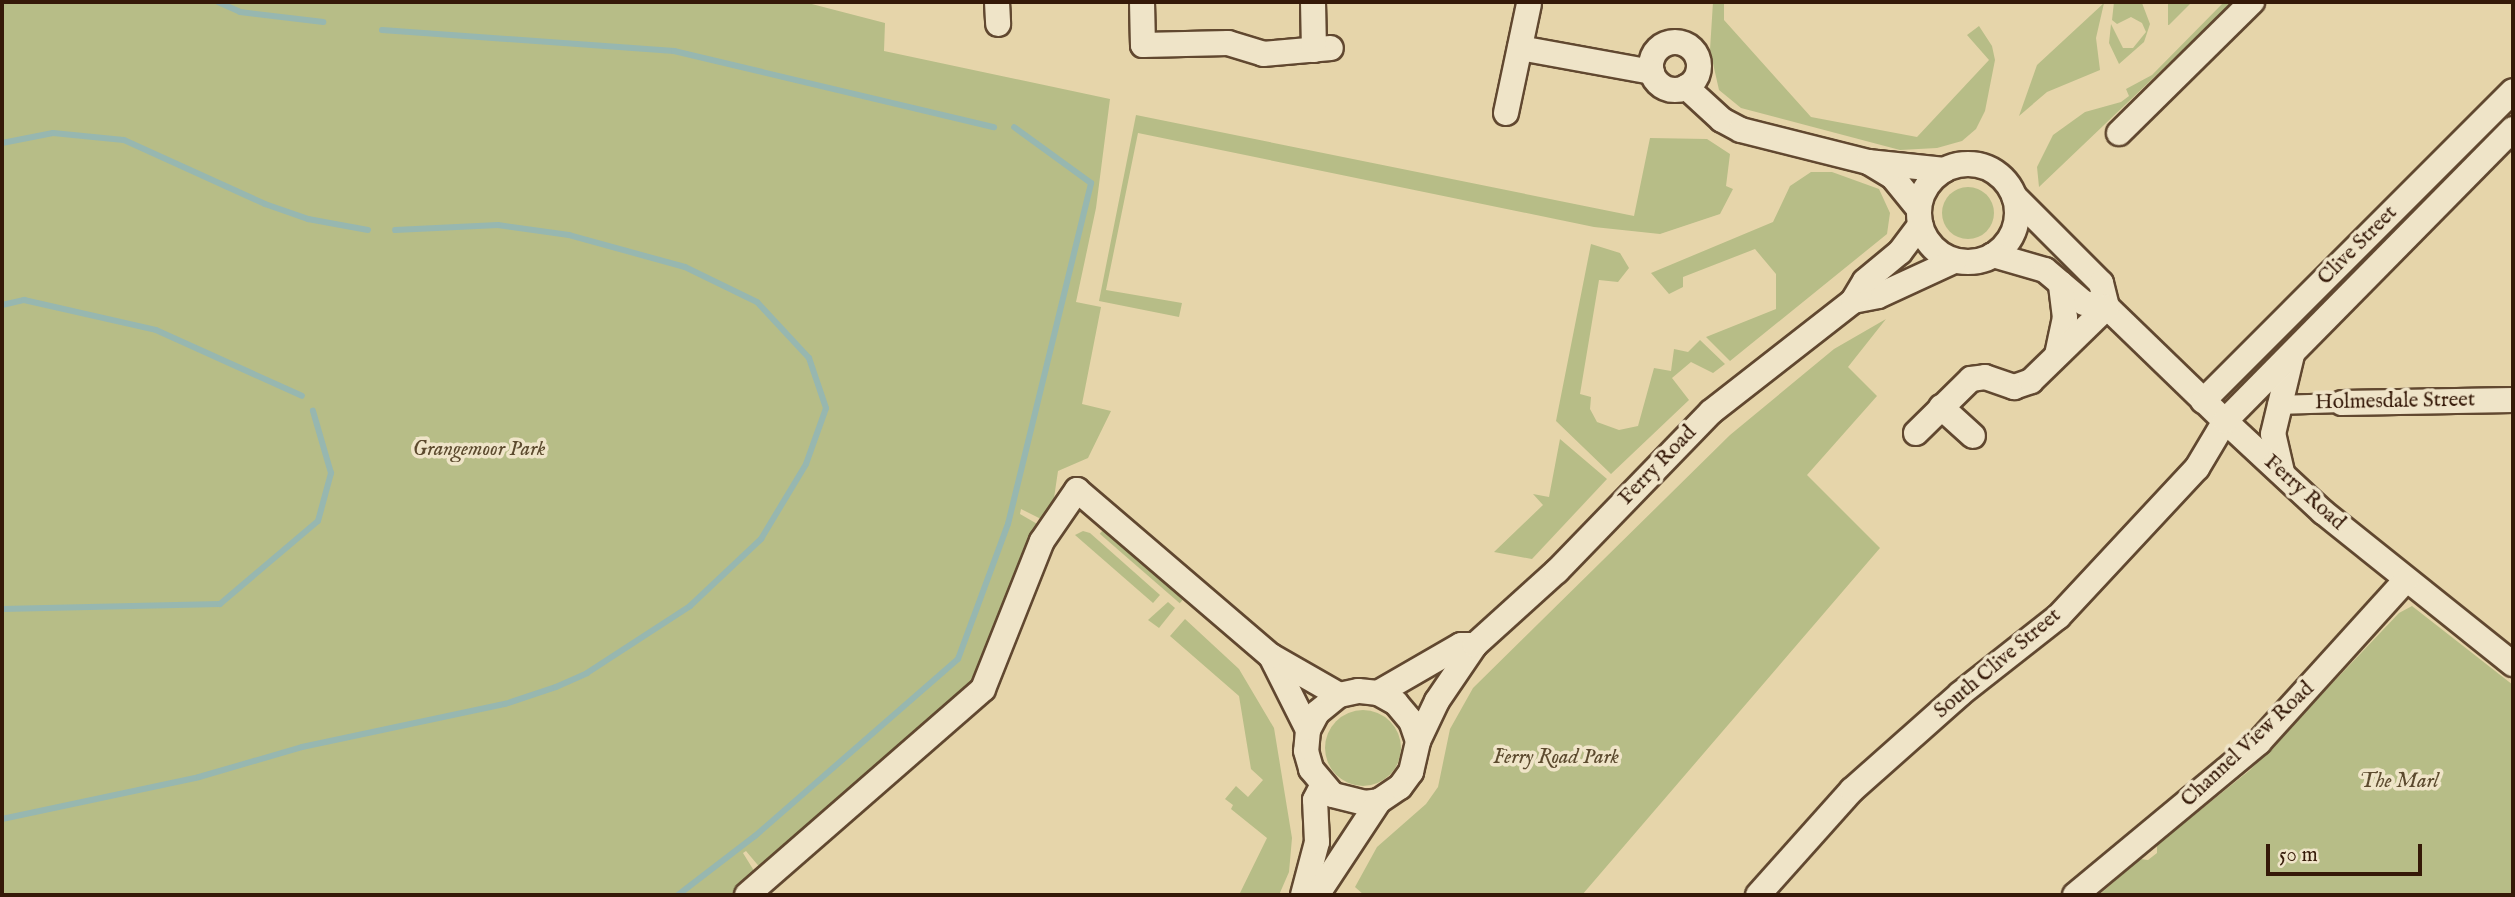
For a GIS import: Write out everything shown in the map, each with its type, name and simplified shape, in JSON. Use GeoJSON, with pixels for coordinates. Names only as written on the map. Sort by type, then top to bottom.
{"type":"FeatureCollection","features":[{"type":"Feature","properties":{"kind":"street"},"geometry":{"type":"LineString","coordinates":[[1142,2],[1143,46],[1228,43],[1263,54],[1322,49],[1313,2]]}},
{"type":"Feature","properties":{"kind":"street"},"geometry":{"type":"LineString","coordinates":[[2119,133],[2252,2]]}},
{"type":"Feature","properties":{"kind":"street"},"geometry":{"type":"LineString","coordinates":[[1506,113],[1529,4]]}},
{"type":"Feature","properties":{"kind":"street"},"geometry":{"type":"LineString","coordinates":[[1652,72],[1658,50],[1670,43],[1683,43],[1699,63],[1695,79],[1686,87]]}},
{"type":"Feature","properties":{"kind":"street"},"geometry":{"type":"LineString","coordinates":[[1520,48],[1652,72],[1662,86],[1686,87],[1722,120],[1741,130],[1868,162],[1945,170]]}},
{"type":"Feature","properties":{"kind":"street","name":"Clive Street"},"geometry":{"type":"LineString","coordinates":[[2203,401],[2513,92]]}},
{"type":"Feature","properties":{"kind":"street","name":"Clive Street"},"geometry":{"type":"LineString","coordinates":[[2225,421],[2513,130]]}},
{"type":"Feature","properties":{"kind":"street"},"geometry":{"type":"LineString","coordinates":[[1868,162],[1893,177],[1919,216],[1932,247],[1954,261]]}},
{"type":"Feature","properties":{"kind":"street","name":"Ferry Road"},"geometry":{"type":"LineString","coordinates":[[1317,895],[1379,801],[1400,787],[1411,772],[1418,741],[1442,694],[1475,645],[1557,571],[1711,412],[1853,301],[1865,281],[1900,252],[1919,216],[1928,184],[1945,170],[1972,164],[1992,170],[2014,196],[2101,283],[2107,307],[2203,401],[2406,580],[2513,664]]}},
{"type":"Feature","properties":{"kind":"street"},"geometry":{"type":"LineString","coordinates":[[1993,255],[2015,228],[2014,196]]}},
{"type":"Feature","properties":{"kind":"street","name":"Ferry Road"},"geometry":{"type":"LineString","coordinates":[[1853,301],[1878,296],[1954,261],[1993,255],[2035,265],[2084,303],[2107,307]]}},
{"type":"Feature","properties":{"kind":"street"},"geometry":{"type":"LineString","coordinates":[[2057,355],[2065,318],[2061,283]]}},
{"type":"Feature","properties":{"kind":"street"},"geometry":{"type":"LineString","coordinates":[[1916,433],[1960,386],[1978,377],[2023,385],[2107,307]]}},
{"type":"Feature","properties":{"kind":"street","name":"Clive Street"},"geometry":{"type":"LineString","coordinates":[[2283,474],[2273,434],[2277,405],[2292,355]]}},
{"type":"Feature","properties":{"kind":"street","name":"Holmesdale Street"},"geometry":{"type":"LineString","coordinates":[[2277,405],[2513,400]]}},
{"type":"Feature","properties":{"kind":"street"},"geometry":{"type":"LineString","coordinates":[[1941,407],[1973,436]]}},
{"type":"Feature","properties":{"kind":"street","name":"South Clive Street"},"geometry":{"type":"LineString","coordinates":[[1758,895],[1852,790],[1960,694],[2058,617],[2197,468],[2225,421]]}},
{"type":"Feature","properties":{"kind":"street"},"geometry":{"type":"LineString","coordinates":[[747,895],[983,689],[1042,541],[1077,490],[1271,656],[1339,695],[1317,713],[1308,730],[1306,751],[1322,786],[1351,802],[1379,801]]}},
{"type":"Feature","properties":{"kind":"street","name":"Channel View Road"},"geometry":{"type":"LineString","coordinates":[[2075,895],[2259,742],[2406,580]]}},
{"type":"Feature","properties":{"kind":"street","name":"Ferry Road"},"geometry":{"type":"LineString","coordinates":[[1339,695],[1378,693],[1461,645],[1475,645]]}},
{"type":"Feature","properties":{"kind":"street"},"geometry":{"type":"LineString","coordinates":[[1271,656],[1308,730]]}},
{"type":"Feature","properties":{"kind":"street"},"geometry":{"type":"LineString","coordinates":[[1378,693],[1403,712],[1418,741]]}},
{"type":"Feature","properties":{"kind":"street"},"geometry":{"type":"LineString","coordinates":[[1303,895],[1317,842],[1314,800],[1322,786]]}},
{"type":"Feature","properties":{"kind":"green space","name":"Grangemoor Park"},"geometry":{"type":"Polygon","coordinates":[[[2,2],[804,2],[885,23],[884,51],[1110,99],[1096,208],[1076,302],[1101,307],[1082,404],[1111,411],[1088,458],[1058,471],[1054,498],[1041,519],[1021,509],[1020,514],[1039,525],[983,673],[762,870],[746,851],[743,853],[756,874],[731,895],[2,895],[2,2]]]}},
{"type":"Feature","properties":{"kind":"green space"},"geometry":{"type":"Polygon","coordinates":[[[1713,2],[1724,2],[1724,20],[1811,117],[1917,137],[1989,60],[1967,35],[1979,26],[1992,46],[1995,60],[1985,111],[1976,129],[1962,141],[1937,148],[1900,150],[1741,108],[1719,90],[1710,50],[1713,2]]]}},
{"type":"Feature","properties":{"kind":"green space"},"geometry":{"type":"Polygon","coordinates":[[[2114,2],[2142,3],[2150,24],[2144,42],[2119,64],[2109,43],[2111,24],[2123,48],[2133,48],[2146,32],[2142,23],[2131,17],[2117,24],[2112,20],[2114,2]]]}},
{"type":"Feature","properties":{"kind":"green space"},"geometry":{"type":"Polygon","coordinates":[[[2168,2],[2190,4],[2169,25],[2168,25],[2168,2]]]}},
{"type":"Feature","properties":{"kind":"green space"},"geometry":{"type":"Polygon","coordinates":[[[2224,2],[2233,2],[2039,187],[2037,167],[2053,135],[2085,112],[2121,102],[2129,96],[2126,89],[2152,75],[2224,2]]]}},
{"type":"Feature","properties":{"kind":"green space"},"geometry":{"type":"Polygon","coordinates":[[[2104,3],[2096,38],[2100,70],[2047,92],[2019,116],[2037,65],[2104,3]]]}},
{"type":"Feature","properties":{"kind":"green space"},"geometry":{"type":"Polygon","coordinates":[[[1136,115],[1634,216],[1650,138],[1707,139],[1730,154],[1726,186],[1733,189],[1720,214],[1660,234],[1594,227],[1138,133],[1106,290],[1182,303],[1179,317],[1099,301],[1136,115]]]}},
{"type":"Feature","properties":{"kind":"green space"},"geometry":{"type":"Polygon","coordinates":[[[1811,172],[1832,172],[1879,189],[1890,213],[1887,234],[1730,361],[1706,337],[1776,309],[1776,274],[1755,249],[1683,277],[1683,287],[1669,294],[1651,273],[1773,222],[1790,186],[1811,172]]]}},
{"type":"Feature","properties":{"kind":"green space"},"geometry":{"type":"Polygon","coordinates":[[[1968,187],[1978,189],[1986,195],[1992,203],[1992,223],[1986,231],[1978,237],[1968,239],[1958,237],[1950,231],[1944,223],[1942,213],[1944,203],[1950,195],[1958,189],[1968,187]]]}},
{"type":"Feature","properties":{"kind":"green space"},"geometry":{"type":"Polygon","coordinates":[[[1591,244],[1620,253],[1629,268],[1618,282],[1599,280],[1580,394],[1591,397],[1590,409],[1597,422],[1619,430],[1638,426],[1654,368],[1671,371],[1674,349],[1688,352],[1700,340],[1725,364],[1713,373],[1691,362],[1672,378],[1689,400],[1611,474],[1556,421],[1591,244]]]}},
{"type":"Feature","properties":{"kind":"green space","name":"Ferry Road Park"},"geometry":{"type":"Polygon","coordinates":[[[1886,319],[1848,367],[1877,396],[1807,475],[1880,548],[1582,895],[1364,895],[1355,887],[1377,847],[1426,804],[1438,787],[1450,729],[1473,688],[1730,435],[1834,349],[1886,319]]]}},
{"type":"Feature","properties":{"kind":"green space"},"geometry":{"type":"Polygon","coordinates":[[[1560,439],[1607,479],[1532,559],[1494,552],[1543,505],[1533,494],[1549,497],[1560,439]]]}},
{"type":"Feature","properties":{"kind":"green space"},"geometry":{"type":"Polygon","coordinates":[[[1103,530],[1183,600],[1180,603],[1100,534],[1103,530]]]}},
{"type":"Feature","properties":{"kind":"green space"},"geometry":{"type":"Polygon","coordinates":[[[1083,531],[1090,533],[1160,595],[1153,603],[1075,535],[1083,531]]]}},
{"type":"Feature","properties":{"kind":"green space"},"geometry":{"type":"Polygon","coordinates":[[[1168,602],[1175,608],[1159,628],[1148,620],[1168,602]]]}},
{"type":"Feature","properties":{"kind":"green space","name":"The Marl"},"geometry":{"type":"Polygon","coordinates":[[[2412,606],[2513,685],[2513,895],[2099,895],[2140,859],[2148,860],[2157,853],[2157,845],[2250,770],[2399,613],[2412,606]]]}},
{"type":"Feature","properties":{"kind":"green space"},"geometry":{"type":"Polygon","coordinates":[[[1185,619],[1239,669],[1274,728],[1292,838],[1289,872],[1279,895],[1239,895],[1267,838],[1231,809],[1233,805],[1225,799],[1236,786],[1248,797],[1263,780],[1251,769],[1239,696],[1170,636],[1185,619]]]}},
{"type":"Feature","properties":{"kind":"green space"},"geometry":{"type":"Polygon","coordinates":[[[1363,710],[1378,713],[1390,721],[1398,733],[1401,748],[1398,763],[1390,775],[1378,783],[1363,786],[1348,783],[1336,775],[1328,763],[1325,748],[1328,733],[1336,721],[1348,713],[1363,710]]]}},
{"type":"Feature","properties":{"kind":"waterway"},"geometry":{"type":"LineString","coordinates":[[218,2],[240,12],[323,22]]}},
{"type":"Feature","properties":{"kind":"waterway"},"geometry":{"type":"LineString","coordinates":[[382,30],[674,51],[994,127]]}},
{"type":"Feature","properties":{"kind":"waterway"},"geometry":{"type":"LineString","coordinates":[[678,895],[755,836],[958,659],[1008,524],[1091,183],[1014,127]]}},
{"type":"Feature","properties":{"kind":"waterway"},"geometry":{"type":"LineString","coordinates":[[2,143],[53,133],[124,140],[265,204],[308,219],[368,230]]}},
{"type":"Feature","properties":{"kind":"waterway"},"geometry":{"type":"LineString","coordinates":[[2,819],[199,777],[302,747],[505,704],[556,687],[587,673],[690,606],[761,539],[806,464],[826,408],[809,358],[757,302],[685,267],[569,235],[498,225],[395,230]]}},
{"type":"Feature","properties":{"kind":"waterway"},"geometry":{"type":"LineString","coordinates":[[2,305],[24,300],[156,330],[302,396]]}},
{"type":"Feature","properties":{"kind":"waterway"},"geometry":{"type":"LineString","coordinates":[[2,609],[220,604],[318,521],[331,473],[313,411]]}}]}
